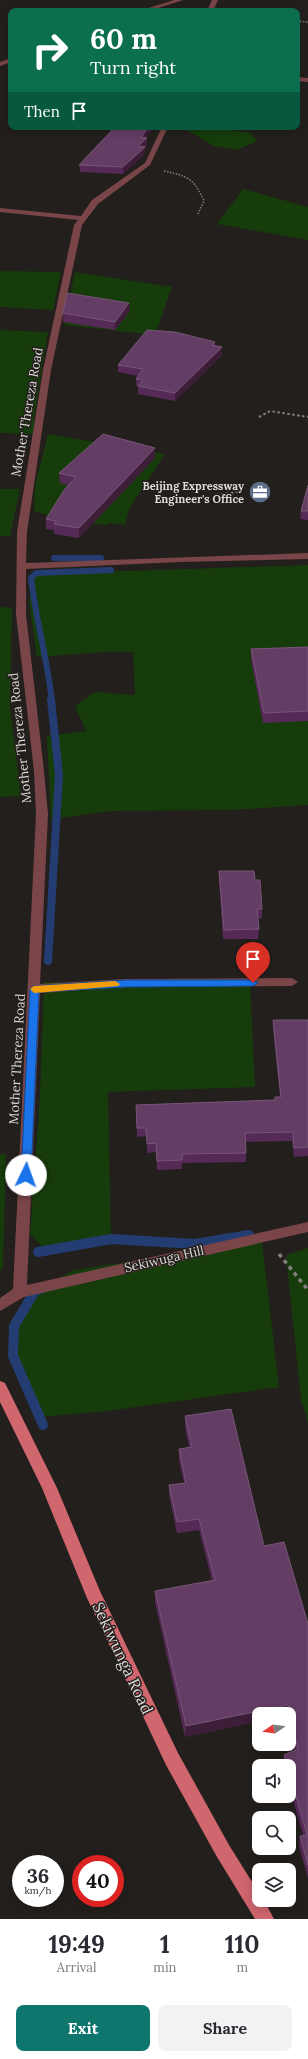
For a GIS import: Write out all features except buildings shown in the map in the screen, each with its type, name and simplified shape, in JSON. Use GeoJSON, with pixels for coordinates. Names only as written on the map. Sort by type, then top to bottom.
{"type":"FeatureCollection","features":[{"type":"Feature","properties":{"kind":"main road","name":"Sekiwunga Road"},"geometry":{"type":"LineString","coordinates":[[0,1387],[49,1488],[93,1593],[172,1759],[223,1851],[265,1919]]}},
{"type":"Feature","properties":{"kind":"street"},"geometry":{"type":"LineString","coordinates":[[152,8],[180,0]]}},
{"type":"Feature","properties":{"kind":"street","name":"Mother Thereza Road"},"geometry":{"type":"LineString","coordinates":[[20,1292],[42,814],[39,771],[22,622],[22,532],[47,370],[75,232],[81,218],[95,202],[108,190],[139,172],[148,164],[164,130]]}},
{"type":"Feature","properties":{"kind":"street"},"geometry":{"type":"LineString","coordinates":[[0,210],[33,212],[81,218]]}},
{"type":"Feature","properties":{"kind":"street"},"geometry":{"type":"LineString","coordinates":[[21,566],[180,559],[308,556]]}},
{"type":"Feature","properties":{"kind":"street"},"geometry":{"type":"LineString","coordinates":[[34,989],[125,984],[292,982]]}},
{"type":"Feature","properties":{"kind":"street","name":"Sekiwuga Hill"},"geometry":{"type":"LineString","coordinates":[[20,1292],[308,1226]]}},
{"type":"Feature","properties":{"kind":"street"},"geometry":{"type":"LineString","coordinates":[[0,1305],[20,1292]]}},
{"type":"Feature","properties":{"kind":"path"},"geometry":{"type":"LineString","coordinates":[[139,172],[154,169],[188,177],[198,185],[204,201],[198,214]]}},
{"type":"Feature","properties":{"kind":"path"},"geometry":{"type":"LineString","coordinates":[[259,417],[270,411],[308,417]]}},
{"type":"Feature","properties":{"kind":"path"},"geometry":{"type":"LineString","coordinates":[[216,494],[238,492]]}},
{"type":"Feature","properties":{"kind":"path"},"geometry":{"type":"LineString","coordinates":[[265,1236],[308,1290]]}},
{"type":"Feature","properties":{"kind":"green space"},"geometry":{"type":"Polygon","coordinates":[[[187,130],[231,130],[251,133],[257,141],[237,150],[213,146],[187,130]]]}},
{"type":"Feature","properties":{"kind":"green space"},"geometry":{"type":"Polygon","coordinates":[[[243,189],[308,207],[308,240],[217,224],[243,189]]]}},
{"type":"Feature","properties":{"kind":"green space"},"geometry":{"type":"Polygon","coordinates":[[[0,271],[61,272],[53,310],[0,307],[0,271]]]}},
{"type":"Feature","properties":{"kind":"green space"},"geometry":{"type":"Polygon","coordinates":[[[75,272],[172,287],[155,335],[64,325],[75,272]]]}},
{"type":"Feature","properties":{"kind":"green space"},"geometry":{"type":"Polygon","coordinates":[[[0,330],[48,332],[34,418],[34,434],[0,433],[0,330]]]}},
{"type":"Feature","properties":{"kind":"green space"},"geometry":{"type":"Polygon","coordinates":[[[48,434],[165,454],[129,509],[125,525],[112,523],[105,525],[61,519],[34,511],[35,486],[48,434]]]}},
{"type":"Feature","properties":{"kind":"green space"},"geometry":{"type":"Polygon","coordinates":[[[0,489],[20,489],[10,536],[0,536],[0,489]]]}},
{"type":"Feature","properties":{"kind":"green space"},"geometry":{"type":"Polygon","coordinates":[[[308,565],[308,805],[231,810],[112,811],[51,819],[47,736],[86,731],[75,706],[95,692],[135,695],[133,652],[106,652],[37,657],[29,602],[35,574],[308,565]]]}},
{"type":"Feature","properties":{"kind":"green space"},"geometry":{"type":"Polygon","coordinates":[[[0,607],[12,608],[10,707],[21,796],[0,797],[0,607]]]}},
{"type":"Feature","properties":{"kind":"green space"},"geometry":{"type":"Polygon","coordinates":[[[44,982],[250,983],[255,1087],[108,1092],[111,1239],[43,1247],[30,1235],[40,1095],[44,982]]]}},
{"type":"Feature","properties":{"kind":"green space"},"geometry":{"type":"Polygon","coordinates":[[[0,1154],[6,1154],[3,1267],[0,1273],[0,1154]]]}},
{"type":"Feature","properties":{"kind":"green space"},"geometry":{"type":"Polygon","coordinates":[[[262,1242],[279,1387],[107,1411],[40,1417],[13,1356],[14,1326],[35,1291],[74,1270],[262,1242]]]}},
{"type":"Feature","properties":{"kind":"green space"},"geometry":{"type":"Polygon","coordinates":[[[308,1248],[308,1423],[301,1400],[286,1255],[308,1248]]]}},
{"type":"Feature","properties":{"kind":"waterway"},"geometry":{"type":"LineString","coordinates":[[54,558],[101,558]]}},
{"type":"Feature","properties":{"kind":"waterway"},"geometry":{"type":"LineString","coordinates":[[52,701],[31,578],[36,573],[111,570]]}},
{"type":"Feature","properties":{"kind":"waterway"},"geometry":{"type":"LineString","coordinates":[[48,961],[59,775],[51,700]]}},
{"type":"Feature","properties":{"kind":"waterway"},"geometry":{"type":"LineString","coordinates":[[38,1252],[111,1239],[195,1244],[249,1235]]}},
{"type":"Feature","properties":{"kind":"waterway"},"geometry":{"type":"LineString","coordinates":[[40,1289],[35,1291],[14,1326],[13,1356],[43,1425]]}},
{"type":"Feature","properties":{"kind":"slow traffic"},"geometry":{"type":"LineString","coordinates":[[34,989],[115,984]]}},
{"type":"Feature","properties":{"kind":"place","name":"Beijing Expressway Engineer's Office"},"geometry":{"type":"Point","coordinates":[260,492]}},
{"type":"Feature","properties":{"kind":"route"},"geometry":{"type":"LineString","coordinates":[[26,1175],[34,989],[125,984],[253,983]]}}]}
